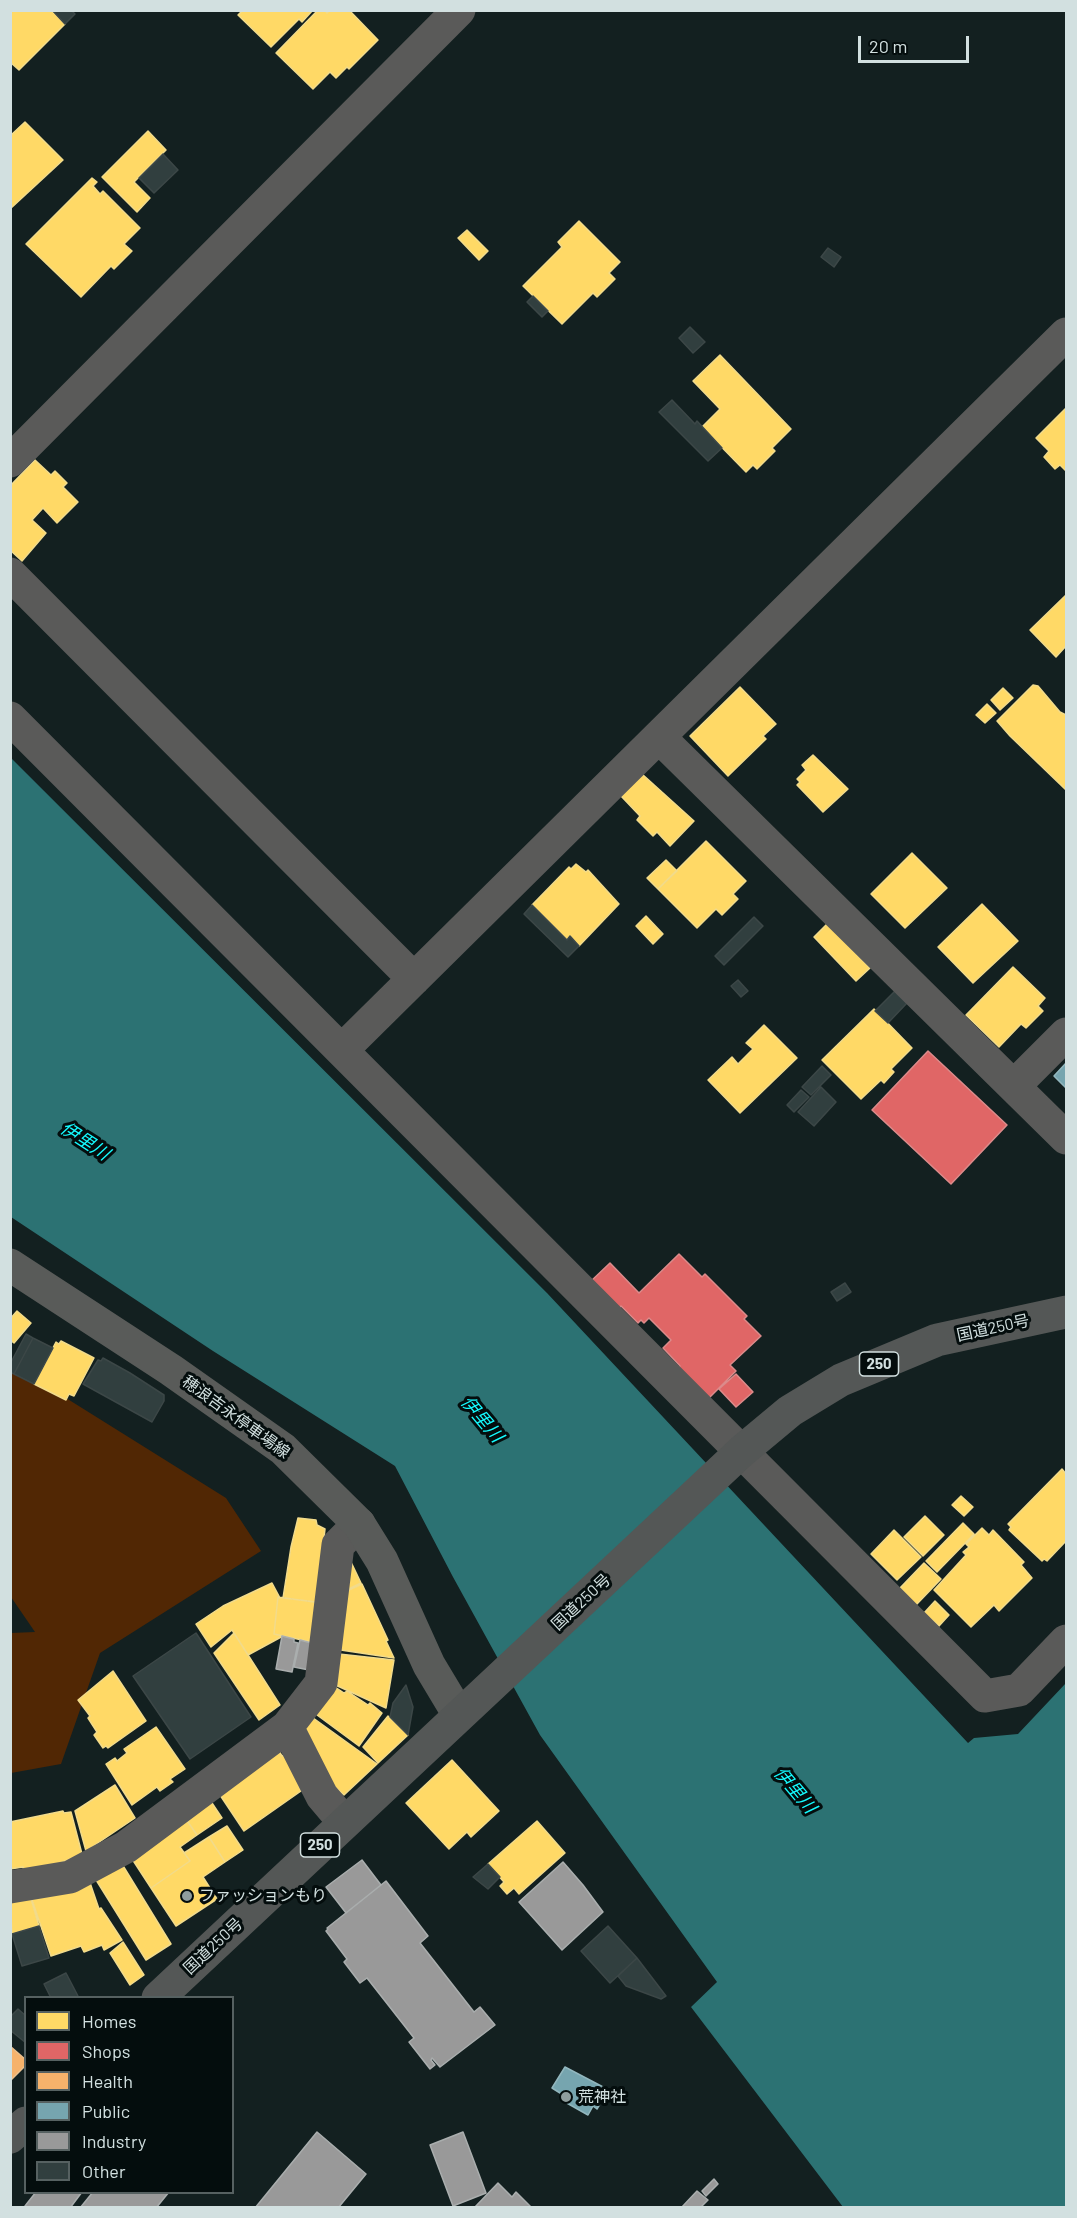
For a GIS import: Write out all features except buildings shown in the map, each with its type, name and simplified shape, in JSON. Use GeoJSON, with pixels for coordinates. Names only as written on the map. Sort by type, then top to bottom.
{"type":"FeatureCollection","features":[{"type":"Feature","properties":{"kind":"highway","name":"国道250号"},"geometry":{"type":"LineString","coordinates":[[160,1996],[731,1462],[790,1411],[841,1380],[937,1340],[1066,1312]]}},
{"type":"Feature","properties":{"kind":"highway"},"geometry":{"type":"LineString","coordinates":[[10,2137],[24,2124]]}},
{"type":"Feature","properties":{"kind":"main road","name":"穂浪吉永停車場線"},"geometry":{"type":"LineString","coordinates":[[10,1265],[171,1370],[283,1449],[359,1524],[382,1561],[429,1665],[459,1715]]}},
{"type":"Feature","properties":{"kind":"street"},"geometry":{"type":"LineString","coordinates":[[10,461],[459,10]]}},
{"type":"Feature","properties":{"kind":"street"},"geometry":{"type":"LineString","coordinates":[[342,1050],[1066,334]]}},
{"type":"Feature","properties":{"kind":"street"},"geometry":{"type":"LineString","coordinates":[[10,574],[414,979]]}},
{"type":"Feature","properties":{"kind":"street"},"geometry":{"type":"LineString","coordinates":[[10,718],[567,1277],[731,1462],[985,1696],[1019,1690],[1066,1641]]}},
{"type":"Feature","properties":{"kind":"street"},"geometry":{"type":"LineString","coordinates":[[659,738],[1015,1085],[1066,1138]]}},
{"type":"Feature","properties":{"kind":"street"},"geometry":{"type":"LineString","coordinates":[[1015,1085],[1066,1034]]}},
{"type":"Feature","properties":{"kind":"street"},"geometry":{"type":"LineString","coordinates":[[10,1887],[70,1877],[126,1847],[287,1727],[321,1683],[338,1545],[359,1524]]}},
{"type":"Feature","properties":{"kind":"street"},"geometry":{"type":"LineString","coordinates":[[287,1727],[322,1796],[344,1822]]}},
{"type":"Feature","properties":{"kind":"shaded area"},"geometry":{"type":"Polygon","coordinates":[[[10,1363],[226,1498],[261,1551],[100,1653],[61,1764],[11,1773],[11,1633],[35,1632],[11,1597],[10,1363]]]}},
{"type":"Feature","properties":{"kind":"water","name":"伊里川"},"geometry":{"type":"Polygon","coordinates":[[[10,757],[547,1293],[968,1743],[974,1738],[1018,1734],[1066,1683],[1066,2207],[843,2207],[691,2007],[717,1982],[540,1735],[395,1466],[213,1351],[11,1217],[10,757]]]}},
{"type":"Feature","properties":{"kind":"place","name":"ファッションもり"},"geometry":{"type":"Point","coordinates":[187,1896]}},
{"type":"Feature","properties":{"kind":"place","name":"荒神社"},"geometry":{"type":"Point","coordinates":[566,2097]}}]}
